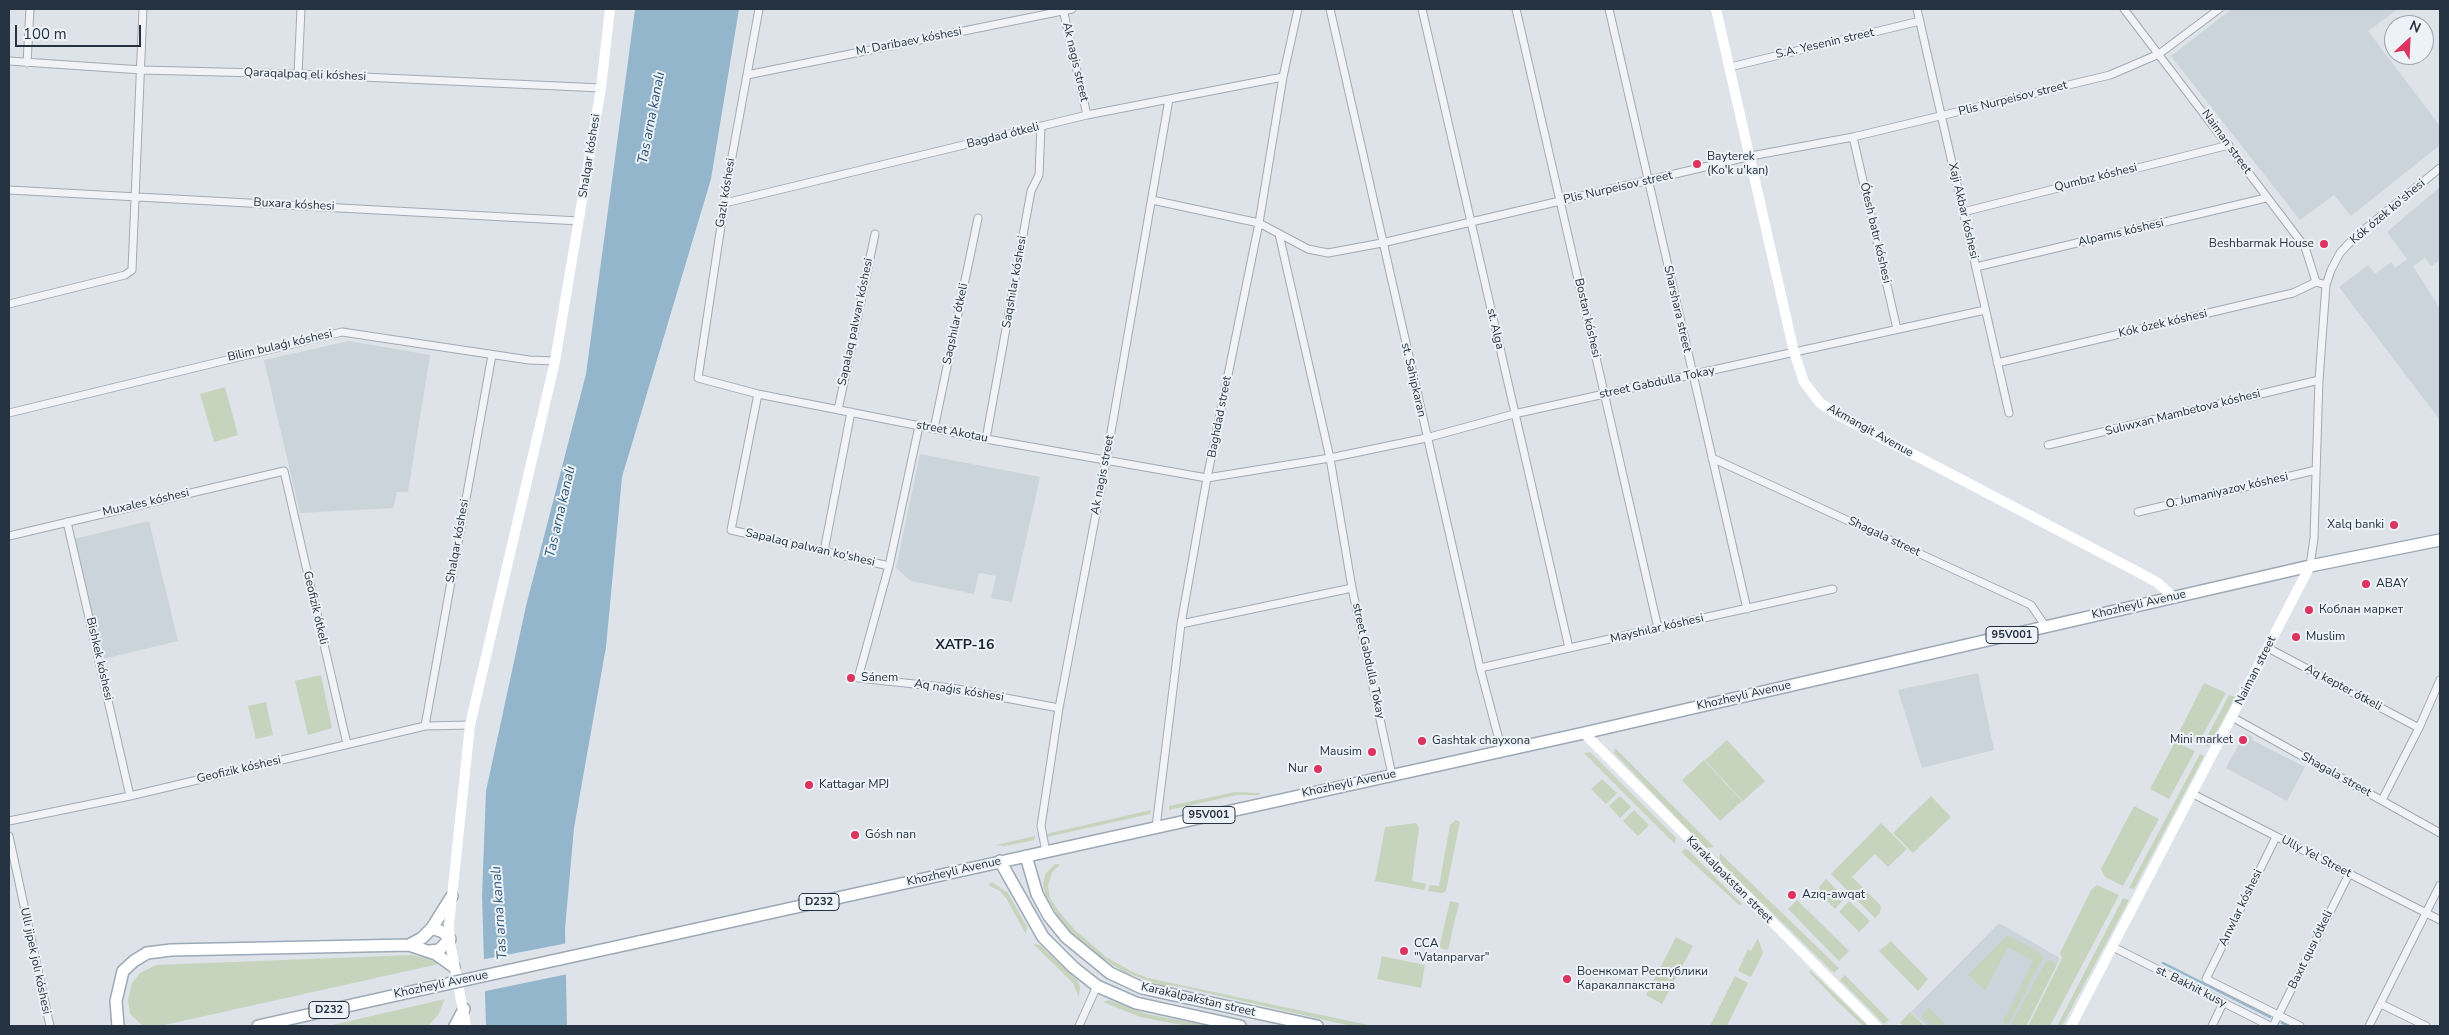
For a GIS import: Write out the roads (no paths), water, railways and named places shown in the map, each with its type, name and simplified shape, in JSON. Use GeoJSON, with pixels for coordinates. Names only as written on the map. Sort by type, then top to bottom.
{"type":"FeatureCollection","features":[{"type":"Feature","properties":{"kind":"main road","name":"Khozheyli Avenue"},"geometry":{"type":"LineString","coordinates":[[258,1026],[1584,733],[2310,566],[2440,540]]}},
{"type":"Feature","properties":{"kind":"main road","name":"Karakalpakstan street"},"geometry":{"type":"LineString","coordinates":[[1026,856],[1031,876],[1049,916],[1066,937],[1110,973],[1142,988],[1316,1026]]}},
{"type":"Feature","properties":{"kind":"main road","name":"Karakalpakstan street"},"geometry":{"type":"LineString","coordinates":[[1000,861],[1044,937],[1073,967],[1097,986],[1136,1003],[1240,1026]]}},
{"type":"Feature","properties":{"kind":"main road"},"geometry":{"type":"LineString","coordinates":[[1013,884],[1015,877],[1019,874],[1031,876]]}},
{"type":"Feature","properties":{"kind":"main road"},"geometry":{"type":"LineString","coordinates":[[409,944],[422,938],[432,928],[452,896]]}},
{"type":"Feature","properties":{"kind":"main road"},"geometry":{"type":"LineString","coordinates":[[430,951],[439,950],[450,939],[443,932],[432,928]]}},
{"type":"Feature","properties":{"kind":"main road"},"geometry":{"type":"LineString","coordinates":[[118,1026],[116,1001],[123,971],[147,953],[171,950],[409,944],[430,951],[454,967]]}},
{"type":"Feature","properties":{"kind":"main road"},"geometry":{"type":"LineString","coordinates":[[455,1026],[464,1010]]}},
{"type":"Feature","properties":{"kind":"street"},"geometry":{"type":"LineString","coordinates":[[27,62],[30,9]]}},
{"type":"Feature","properties":{"kind":"street"},"geometry":{"type":"LineString","coordinates":[[9,304],[125,275],[132,270],[142,70],[143,9]]}},
{"type":"Feature","properties":{"kind":"street"},"geometry":{"type":"LineString","coordinates":[[298,74],[301,9]]}},
{"type":"Feature","properties":{"kind":"street","name":"Shalqar kóshesi"},"geometry":{"type":"LineString","coordinates":[[466,1026],[450,939],[452,896],[470,725],[555,361],[580,222],[601,88],[610,9]]}},
{"type":"Feature","properties":{"kind":"street","name":"Gazlı kóshesi"},"geometry":{"type":"LineString","coordinates":[[698,378],[725,203],[759,9]]}},
{"type":"Feature","properties":{"kind":"street","name":"M. Daribaev kóshesi"},"geometry":{"type":"LineString","coordinates":[[747,75],[1072,9]]}},
{"type":"Feature","properties":{"kind":"street","name":"Baghdad street"},"geometry":{"type":"LineString","coordinates":[[1156,828],[1181,624],[1207,478],[1259,223],[1283,77],[1298,9]]}},
{"type":"Feature","properties":{"kind":"street","name":"st. Sahipkaran"},"geometry":{"type":"LineString","coordinates":[[1330,9],[1426,438],[1480,668],[1502,751]]}},
{"type":"Feature","properties":{"kind":"street","name":"st. Alga"},"geometry":{"type":"LineString","coordinates":[[1422,9],[1569,648]]}},
{"type":"Feature","properties":{"kind":"street","name":"Bostan kóshesi"},"geometry":{"type":"LineString","coordinates":[[1516,9],[1658,628]]}},
{"type":"Feature","properties":{"kind":"street","name":"Sharshara street"},"geometry":{"type":"LineString","coordinates":[[1609,9],[1747,609]]}},
{"type":"Feature","properties":{"kind":"street","name":"Akmangit Avenue"},"geometry":{"type":"LineString","coordinates":[[1716,9],[1751,156],[1794,352],[1804,382],[1820,403],[1840,416],[2158,583],[2174,598]]}},
{"type":"Feature","properties":{"kind":"street","name":"Xaji Akbar kóshesi"},"geometry":{"type":"LineString","coordinates":[[1917,9],[2009,413]]}},
{"type":"Feature","properties":{"kind":"street","name":"Naiman street"},"geometry":{"type":"LineString","coordinates":[[2124,9],[2229,145],[2266,198],[2304,247],[2316,282]]}},
{"type":"Feature","properties":{"kind":"street","name":"Plis Nurpeisov street"},"geometry":{"type":"LineString","coordinates":[[1152,200],[1259,223],[1308,249],[1328,254],[1751,156],[1853,137],[1941,117],[2110,75],[2159,54],[2219,9]]}},
{"type":"Feature","properties":{"kind":"street","name":"Ak nagis street"},"geometry":{"type":"LineString","coordinates":[[1063,10],[1087,115]]}},
{"type":"Feature","properties":{"kind":"street","name":"S.A. Yesenin street"},"geometry":{"type":"LineString","coordinates":[[1730,66],[1920,21]]}},
{"type":"Feature","properties":{"kind":"street","name":"Qaraqalpaq eli kóshesi"},"geometry":{"type":"LineString","coordinates":[[9,61],[142,70],[298,74],[601,88]]}},
{"type":"Feature","properties":{"kind":"street","name":"Bagdad ótkeli"},"geometry":{"type":"LineString","coordinates":[[725,203],[1087,115],[1283,77]]}},
{"type":"Feature","properties":{"kind":"street","name":"Ak nagis street"},"geometry":{"type":"LineString","coordinates":[[1046,852],[1041,826],[1058,708],[1106,461],[1169,99]]}},
{"type":"Feature","properties":{"kind":"street","name":"Saqshılar kóshesi"},"geometry":{"type":"LineString","coordinates":[[986,439],[1031,191],[1040,175],[1041,126]]}},
{"type":"Feature","properties":{"kind":"street","name":"Ótesh batır kóshesi"},"geometry":{"type":"LineString","coordinates":[[1853,137],[1897,329]]}},
{"type":"Feature","properties":{"kind":"street","name":"Qumbız kóshesi"},"geometry":{"type":"LineString","coordinates":[[1963,212],[2229,145]]}},
{"type":"Feature","properties":{"kind":"street","name":"Kók ózek ko'shesi"},"geometry":{"type":"LineString","coordinates":[[2326,285],[2340,253],[2369,226],[2440,168]]}},
{"type":"Feature","properties":{"kind":"street","name":"Buxara kóshesi"},"geometry":{"type":"LineString","coordinates":[[9,190],[580,222]]}},
{"type":"Feature","properties":{"kind":"street","name":"Alpamıs kóshesi"},"geometry":{"type":"LineString","coordinates":[[1976,267],[2266,198]]}},
{"type":"Feature","properties":{"kind":"street","name":"Saqshılar ótkeli"},"geometry":{"type":"LineString","coordinates":[[934,429],[978,218]]}},
{"type":"Feature","properties":{"kind":"street","name":"Sapalaq palwan kóshesi"},"geometry":{"type":"LineString","coordinates":[[838,410],[875,234]]}},
{"type":"Feature","properties":{"kind":"street","name":"street Gabdulla Tokay"},"geometry":{"type":"LineString","coordinates":[[1278,234],[1330,458],[1352,588],[1392,775]]}},
{"type":"Feature","properties":{"kind":"street"},"geometry":{"type":"LineString","coordinates":[[2316,282],[2326,285]]}},
{"type":"Feature","properties":{"kind":"street","name":"Kók ózek kóshesi"},"geometry":{"type":"LineString","coordinates":[[1997,363],[2293,293],[2316,282]]}},
{"type":"Feature","properties":{"kind":"street","name":"Naiman street"},"geometry":{"type":"LineString","coordinates":[[2071,1026],[2310,566],[2314,535],[2319,380],[2326,285]]}},
{"type":"Feature","properties":{"kind":"street","name":"street Gabdulla Tokay"},"geometry":{"type":"LineString","coordinates":[[1207,478],[1330,458],[1426,438],[1514,414],[1985,310]]}},
{"type":"Feature","properties":{"kind":"street","name":"Bilim bulaǵı kóshesi"},"geometry":{"type":"LineString","coordinates":[[9,413],[342,332],[492,355],[555,361]]}},
{"type":"Feature","properties":{"kind":"street","name":"Shalqar kóshesi"},"geometry":{"type":"LineString","coordinates":[[425,726],[492,355]]}},
{"type":"Feature","properties":{"kind":"street","name":"street Akotau"},"geometry":{"type":"LineString","coordinates":[[698,378],[758,394],[934,429],[1207,478]]}},
{"type":"Feature","properties":{"kind":"street","name":"Sulıwxan Mambetova kóshesi"},"geometry":{"type":"LineString","coordinates":[[2048,445],[2319,380]]}},
{"type":"Feature","properties":{"kind":"street","name":"Sapalaq palwan ko'shesi"},"geometry":{"type":"LineString","coordinates":[[758,394],[731,530],[889,566]]}},
{"type":"Feature","properties":{"kind":"street"},"geometry":{"type":"LineString","coordinates":[[824,550],[851,412]]}},
{"type":"Feature","properties":{"kind":"street"},"geometry":{"type":"LineString","coordinates":[[889,566],[919,426]]}},
{"type":"Feature","properties":{"kind":"street","name":"Shagala street"},"geometry":{"type":"LineString","coordinates":[[1712,458],[2031,605],[2046,627]]}},
{"type":"Feature","properties":{"kind":"street","name":"O. Jumaniyazov kóshesi"},"geometry":{"type":"LineString","coordinates":[[2138,512],[2316,470]]}},
{"type":"Feature","properties":{"kind":"street","name":"Muxales kóshesi"},"geometry":{"type":"LineString","coordinates":[[9,536],[284,471]]}},
{"type":"Feature","properties":{"kind":"street","name":"Geofizik ótkeli"},"geometry":{"type":"LineString","coordinates":[[284,471],[347,744]]}},
{"type":"Feature","properties":{"kind":"street","name":"Bishkek kóshesi"},"geometry":{"type":"LineString","coordinates":[[67,522],[130,796]]}},
{"type":"Feature","properties":{"kind":"street","name":"Aq naǵıs kóshesi"},"geometry":{"type":"LineString","coordinates":[[889,566],[858,678],[952,688],[1058,708]]}},
{"type":"Feature","properties":{"kind":"street"},"geometry":{"type":"LineString","coordinates":[[1181,624],[1352,588]]}},
{"type":"Feature","properties":{"kind":"street","name":"Mayshılar kóshesi"},"geometry":{"type":"LineString","coordinates":[[1480,668],[1833,590]]}},
{"type":"Feature","properties":{"kind":"street","name":"Aq kepter ótkeli"},"geometry":{"type":"LineString","coordinates":[[2268,648],[2419,728]]}},
{"type":"Feature","properties":{"kind":"street"},"geometry":{"type":"LineString","coordinates":[[2382,800],[2419,728],[2440,680]]}},
{"type":"Feature","properties":{"kind":"street","name":"Shagala street"},"geometry":{"type":"LineString","coordinates":[[2232,717],[2440,833]]}},
{"type":"Feature","properties":{"kind":"street","name":"Geofizik kóshesi"},"geometry":{"type":"LineString","coordinates":[[9,822],[130,796],[425,726],[470,725]]}},
{"type":"Feature","properties":{"kind":"street","name":"Karakalpakstan street"},"geometry":{"type":"LineString","coordinates":[[1584,733],[1876,1026]]}},
{"type":"Feature","properties":{"kind":"street","name":"Ully Yel Street"},"geometry":{"type":"LineString","coordinates":[[2193,794],[2440,920]]}},
{"type":"Feature","properties":{"kind":"street","name":"Ullı jipek jolı kóshesi"},"geometry":{"type":"LineString","coordinates":[[9,836],[50,1026]]}},
{"type":"Feature","properties":{"kind":"street","name":"Arıwlar kóshesi"},"geometry":{"type":"LineString","coordinates":[[2206,979],[2276,837]]}},
{"type":"Feature","properties":{"kind":"street","name":"Baxıt qusı ótkeli"},"geometry":{"type":"LineString","coordinates":[[2272,1026],[2349,874]]}},
{"type":"Feature","properties":{"kind":"street"},"geometry":{"type":"LineString","coordinates":[[2369,1026],[2440,885]]}},
{"type":"Feature","properties":{"kind":"street","name":"st. Bakhit kusy"},"geometry":{"type":"LineString","coordinates":[[2113,947],[2272,1026]]}},
{"type":"Feature","properties":{"kind":"street","name":"st. Bakhit kusy"},"geometry":{"type":"LineString","coordinates":[[2206,979],[2300,1026]]}},
{"type":"Feature","properties":{"kind":"street"},"geometry":{"type":"LineString","coordinates":[[1079,1026],[1097,986]]}},
{"type":"Feature","properties":{"kind":"street"},"geometry":{"type":"LineString","coordinates":[[2212,1026],[2223,1003]]}},
{"type":"Feature","properties":{"kind":"street"},"geometry":{"type":"LineString","coordinates":[[2381,1004],[2426,1026]]}},
{"type":"Feature","properties":{"kind":"water","name":"Tas arna kanalı"},"geometry":{"type":"Polygon","coordinates":[[[635,9],[739,9],[711,179],[622,477],[606,647],[574,828],[565,929],[567,1026],[486,1026],[482,896],[486,791],[526,606],[586,374],[635,9]]]}},
{"type":"Feature","properties":{"kind":"waterway"},"geometry":{"type":"LineString","coordinates":[[2163,963],[2270,1017]]}},
{"type":"Feature","properties":{"kind":"waterway"},"geometry":{"type":"LineString","coordinates":[[2282,1023],[2288,1026]]}},
{"type":"Feature","properties":{"kind":"place","name":"Bayterek (Ko'k u'kan)"},"geometry":{"type":"Point","coordinates":[1697,164]}},
{"type":"Feature","properties":{"kind":"place","name":"Beshbarmak House"},"geometry":{"type":"Point","coordinates":[2324,244]}},
{"type":"Feature","properties":{"kind":"place","name":"Xalq banki"},"geometry":{"type":"Point","coordinates":[2394,525]}},
{"type":"Feature","properties":{"kind":"place","name":"ABAY"},"geometry":{"type":"Point","coordinates":[2366,584]}},
{"type":"Feature","properties":{"kind":"place","name":"Коблан маркет"},"geometry":{"type":"Point","coordinates":[2309,610]}},
{"type":"Feature","properties":{"kind":"place","name":"Muslim"},"geometry":{"type":"Point","coordinates":[2296,637]}},
{"type":"Feature","properties":{"kind":"place","name":"Sánem"},"geometry":{"type":"Point","coordinates":[851,678]}},
{"type":"Feature","properties":{"kind":"place","name":"Mini market"},"geometry":{"type":"Point","coordinates":[2243,740]}},
{"type":"Feature","properties":{"kind":"place","name":"Gashtak chayxona"},"geometry":{"type":"Point","coordinates":[1422,741]}},
{"type":"Feature","properties":{"kind":"place","name":"Mausim"},"geometry":{"type":"Point","coordinates":[1372,752]}},
{"type":"Feature","properties":{"kind":"place","name":"Nur"},"geometry":{"type":"Point","coordinates":[1318,769]}},
{"type":"Feature","properties":{"kind":"place","name":"Kattagar MPJ"},"geometry":{"type":"Point","coordinates":[809,785]}},
{"type":"Feature","properties":{"kind":"place","name":"Gósh nan"},"geometry":{"type":"Point","coordinates":[855,835]}},
{"type":"Feature","properties":{"kind":"place","name":"Azıq-awqat"},"geometry":{"type":"Point","coordinates":[1792,895]}},
{"type":"Feature","properties":{"kind":"place","name":"CCA \"Vatanparvar\""},"geometry":{"type":"Point","coordinates":[1404,951]}},
{"type":"Feature","properties":{"kind":"place","name":"Военкомат Республики Каракалпакстана"},"geometry":{"type":"Point","coordinates":[1567,979]}},
{"type":"Feature","properties":{"kind":"district","name":"XATP-16"},"geometry":{"type":"Point","coordinates":[965,646]}}]}
